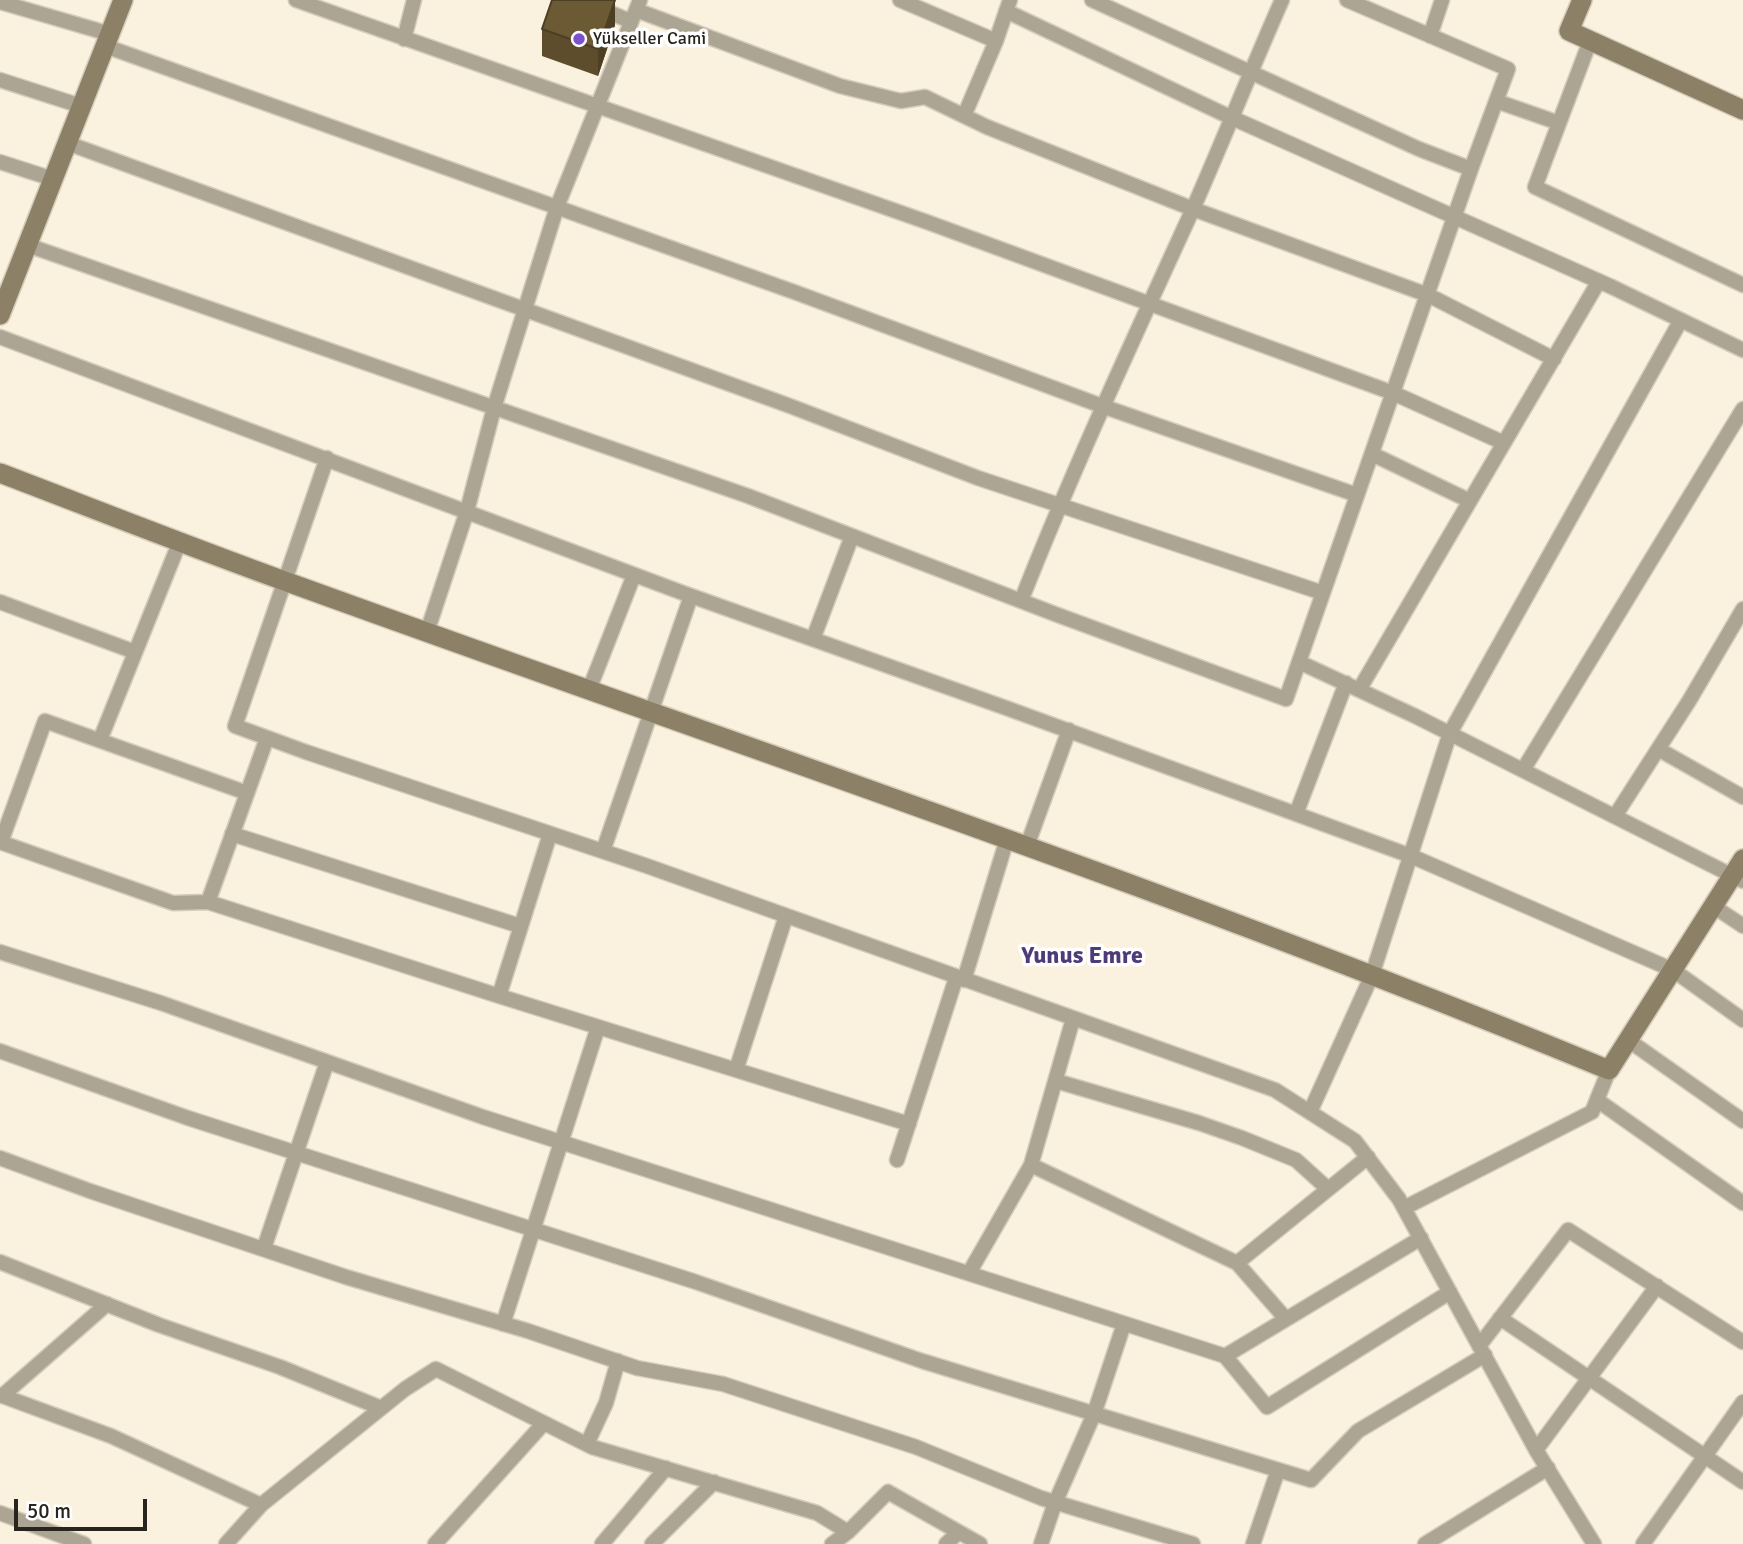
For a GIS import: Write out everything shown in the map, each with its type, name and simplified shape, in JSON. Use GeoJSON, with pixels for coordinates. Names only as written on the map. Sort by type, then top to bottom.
{"type":"FeatureCollection","features":[{"type":"Feature","properties":{"kind":"main road"},"geometry":{"type":"LineString","coordinates":[[2,305],[123,0]]}},
{"type":"Feature","properties":{"kind":"main road"},"geometry":{"type":"LineString","coordinates":[[1582,0],[1569,31],[1743,110]]}},
{"type":"Feature","properties":{"kind":"main road"},"geometry":{"type":"LineString","coordinates":[[0,473],[286,582],[1027,846],[1372,975],[1609,1070],[1713,906],[1740,872]]}},
{"type":"Feature","properties":{"kind":"street"},"geometry":{"type":"LineString","coordinates":[[296,0],[927,222],[1148,303],[1393,393],[1504,443]]}},
{"type":"Feature","properties":{"kind":"street"},"geometry":{"type":"LineString","coordinates":[[404,39],[415,0]]}},
{"type":"Feature","properties":{"kind":"street"},"geometry":{"type":"LineString","coordinates":[[580,0],[635,10],[840,86],[901,101],[925,97],[964,116],[1193,209],[1428,295],[1554,359]]}},
{"type":"Feature","properties":{"kind":"street"},"geometry":{"type":"LineString","coordinates":[[900,0],[996,41]]}},
{"type":"Feature","properties":{"kind":"street"},"geometry":{"type":"LineString","coordinates":[[1092,0],[1419,149],[1471,169]]}},
{"type":"Feature","properties":{"kind":"street"},"geometry":{"type":"LineString","coordinates":[[1021,601],[1059,505],[1148,303],[1193,209],[1282,0]]}},
{"type":"Feature","properties":{"kind":"street"},"geometry":{"type":"LineString","coordinates":[[27,245],[748,496],[1286,699],[1508,69],[1347,0]]}},
{"type":"Feature","properties":{"kind":"street"},"geometry":{"type":"LineString","coordinates":[[1430,36],[1441,0]]}},
{"type":"Feature","properties":{"kind":"street"},"geometry":{"type":"LineString","coordinates":[[0,2],[1102,406],[1357,495]]}},
{"type":"Feature","properties":{"kind":"street"},"geometry":{"type":"LineString","coordinates":[[964,116],[1008,6],[1230,117],[1599,281],[1743,350]]}},
{"type":"Feature","properties":{"kind":"street"},"geometry":{"type":"LineString","coordinates":[[427,632],[467,511],[494,408],[557,206],[635,10]]}},
{"type":"Feature","properties":{"kind":"street"},"geometry":{"type":"LineString","coordinates":[[1590,41],[1535,187],[1743,285]]}},
{"type":"Feature","properties":{"kind":"street"},"geometry":{"type":"LineString","coordinates":[[0,80],[81,106]]}},
{"type":"Feature","properties":{"kind":"street"},"geometry":{"type":"LineString","coordinates":[[1496,101],[1559,123]]}},
{"type":"Feature","properties":{"kind":"street"},"geometry":{"type":"LineString","coordinates":[[67,143],[790,406],[978,478],[1323,593]]}},
{"type":"Feature","properties":{"kind":"street"},"geometry":{"type":"LineString","coordinates":[[0,162],[53,178]]}},
{"type":"Feature","properties":{"kind":"street"},"geometry":{"type":"LineString","coordinates":[[1296,814],[1352,686],[1470,501],[1599,281]]}},
{"type":"Feature","properties":{"kind":"street"},"geometry":{"type":"LineString","coordinates":[[1310,1112],[1372,975],[1450,733],[1681,320]]}},
{"type":"Feature","properties":{"kind":"street"},"geometry":{"type":"LineString","coordinates":[[0,337],[691,596],[1069,730],[1410,856],[1673,970],[1743,1020]]}},
{"type":"Feature","properties":{"kind":"street"},"geometry":{"type":"LineString","coordinates":[[1523,770],[1743,409]]}},
{"type":"Feature","properties":{"kind":"street"},"geometry":{"type":"LineString","coordinates":[[1372,454],[1470,501]]}},
{"type":"Feature","properties":{"kind":"street"},"geometry":{"type":"LineString","coordinates":[[327,458],[235,726],[603,851],[1275,1090],[1355,1141],[1404,1208],[1536,1450],[1594,1544]]}},
{"type":"Feature","properties":{"kind":"street"},"geometry":{"type":"LineString","coordinates":[[813,639],[852,536]]}},
{"type":"Feature","properties":{"kind":"street"},"geometry":{"type":"LineString","coordinates":[[100,740],[180,541]]}},
{"type":"Feature","properties":{"kind":"street"},"geometry":{"type":"LineString","coordinates":[[589,690],[634,575]]}},
{"type":"Feature","properties":{"kind":"street"},"geometry":{"type":"LineString","coordinates":[[603,851],[691,596]]}},
{"type":"Feature","properties":{"kind":"street"},"geometry":{"type":"LineString","coordinates":[[0,602],[135,652]]}},
{"type":"Feature","properties":{"kind":"street"},"geometry":{"type":"LineString","coordinates":[[1615,816],[1743,610]]}},
{"type":"Feature","properties":{"kind":"street"},"geometry":{"type":"LineString","coordinates":[[1299,662],[1450,733],[1615,816],[1740,872]]}},
{"type":"Feature","properties":{"kind":"street"},"geometry":{"type":"LineString","coordinates":[[247,793],[45,721],[0,842],[173,903],[208,902],[909,1124]]}},
{"type":"Feature","properties":{"kind":"street"},"geometry":{"type":"LineString","coordinates":[[1027,846],[1069,730]]}},
{"type":"Feature","properties":{"kind":"street"},"geometry":{"type":"LineString","coordinates":[[208,902],[267,738]]}},
{"type":"Feature","properties":{"kind":"street"},"geometry":{"type":"LineString","coordinates":[[1658,749],[1743,797]]}},
{"type":"Feature","properties":{"kind":"street"},"geometry":{"type":"LineString","coordinates":[[232,834],[520,926]]}},
{"type":"Feature","properties":{"kind":"street"},"geometry":{"type":"LineString","coordinates":[[499,996],[550,834]]}},
{"type":"Feature","properties":{"kind":"street"},"geometry":{"type":"LineString","coordinates":[[897,1160],[1007,839]]}},
{"type":"Feature","properties":{"kind":"street"},"geometry":{"type":"LineString","coordinates":[[1713,906],[1743,926]]}},
{"type":"Feature","properties":{"kind":"street"},"geometry":{"type":"LineString","coordinates":[[736,1070],[786,916]]}},
{"type":"Feature","properties":{"kind":"street"},"geometry":{"type":"LineString","coordinates":[[0,952],[161,1003],[772,1212],[1225,1356],[1267,1407],[1450,1292]]}},
{"type":"Feature","properties":{"kind":"street"},"geometry":{"type":"LineString","coordinates":[[969,1273],[1031,1165],[1073,1019]]}},
{"type":"Feature","properties":{"kind":"street"},"geometry":{"type":"LineString","coordinates":[[503,1324],[598,1027]]}},
{"type":"Feature","properties":{"kind":"street"},"geometry":{"type":"LineString","coordinates":[[1628,1040],[1743,1121]]}},
{"type":"Feature","properties":{"kind":"street"},"geometry":{"type":"LineString","coordinates":[[0,1051],[296,1154],[696,1282],[922,1361],[1311,1480],[1358,1431],[1482,1351],[1500,1318],[1568,1230],[1743,1342]]}},
{"type":"Feature","properties":{"kind":"street"},"geometry":{"type":"LineString","coordinates":[[264,1248],[327,1062]]}},
{"type":"Feature","properties":{"kind":"street"},"geometry":{"type":"LineString","coordinates":[[1404,1208],[1592,1112],[1609,1070]]}},
{"type":"Feature","properties":{"kind":"street"},"geometry":{"type":"LineString","coordinates":[[1056,1081],[1242,1138],[1296,1160],[1328,1189]]}},
{"type":"Feature","properties":{"kind":"street"},"geometry":{"type":"LineString","coordinates":[[1597,1100],[1743,1203]]}},
{"type":"Feature","properties":{"kind":"street"},"geometry":{"type":"LineString","coordinates":[[1237,1263],[1368,1157]]}},
{"type":"Feature","properties":{"kind":"street"},"geometry":{"type":"LineString","coordinates":[[0,1158],[346,1277],[638,1368],[723,1384],[916,1447],[1150,1538],[1193,1544]]}},
{"type":"Feature","properties":{"kind":"street"},"geometry":{"type":"LineString","coordinates":[[1031,1165],[1237,1263],[1286,1319]]}},
{"type":"Feature","properties":{"kind":"street"},"geometry":{"type":"LineString","coordinates":[[1225,1356],[1421,1238]]}},
{"type":"Feature","properties":{"kind":"street"},"geometry":{"type":"LineString","coordinates":[[0,1262],[382,1408]]}},
{"type":"Feature","properties":{"kind":"street"},"geometry":{"type":"LineString","coordinates":[[1536,1450],[1657,1286]]}},
{"type":"Feature","properties":{"kind":"street"},"geometry":{"type":"LineString","coordinates":[[107,1304],[1,1395],[111,1436],[261,1505]]}},
{"type":"Feature","properties":{"kind":"street"},"geometry":{"type":"LineString","coordinates":[[1500,1318],[1743,1482]]}},
{"type":"Feature","properties":{"kind":"street"},"geometry":{"type":"LineString","coordinates":[[1041,1544],[1055,1503],[1094,1414],[1124,1324]]}},
{"type":"Feature","properties":{"kind":"street"},"geometry":{"type":"LineString","coordinates":[[587,1444],[606,1402],[618,1361]]}},
{"type":"Feature","properties":{"kind":"street"},"geometry":{"type":"LineString","coordinates":[[226,1544],[261,1505],[382,1408],[436,1369],[587,1444],[817,1513],[848,1532]]}},
{"type":"Feature","properties":{"kind":"street"},"geometry":{"type":"LineString","coordinates":[[1643,1544],[1743,1402]]}},
{"type":"Feature","properties":{"kind":"street"},"geometry":{"type":"LineString","coordinates":[[435,1544],[544,1423]]}},
{"type":"Feature","properties":{"kind":"street"},"geometry":{"type":"LineString","coordinates":[[602,1544],[666,1468]]}},
{"type":"Feature","properties":{"kind":"street"},"geometry":{"type":"LineString","coordinates":[[1425,1544],[1548,1468]]}},
{"type":"Feature","properties":{"kind":"street"},"geometry":{"type":"LineString","coordinates":[[1253,1544],[1278,1470]]}},
{"type":"Feature","properties":{"kind":"street"},"geometry":{"type":"LineString","coordinates":[[652,1544],[714,1482]]}},
{"type":"Feature","properties":{"kind":"street"},"geometry":{"type":"LineString","coordinates":[[834,1543],[888,1492],[980,1544]]}},
{"type":"Feature","properties":{"kind":"street"},"geometry":{"type":"LineString","coordinates":[[0,1513],[84,1544]]}},
{"type":"Feature","properties":{"kind":"street"},"geometry":{"type":"LineString","coordinates":[[946,1544],[959,1532]]}},
{"type":"Feature","properties":{"kind":"building"},"geometry":{"type":"Polygon","coordinates":[[[552,0],[615,0],[598,49],[542,29],[552,0]]]}},
{"type":"Feature","properties":{"kind":"place","name":"Yükseller Cami"},"geometry":{"type":"Point","coordinates":[579,39]}},
{"type":"Feature","properties":{"kind":"district","name":"Yunus Emre"},"geometry":{"type":"Point","coordinates":[1082,957]}}]}
